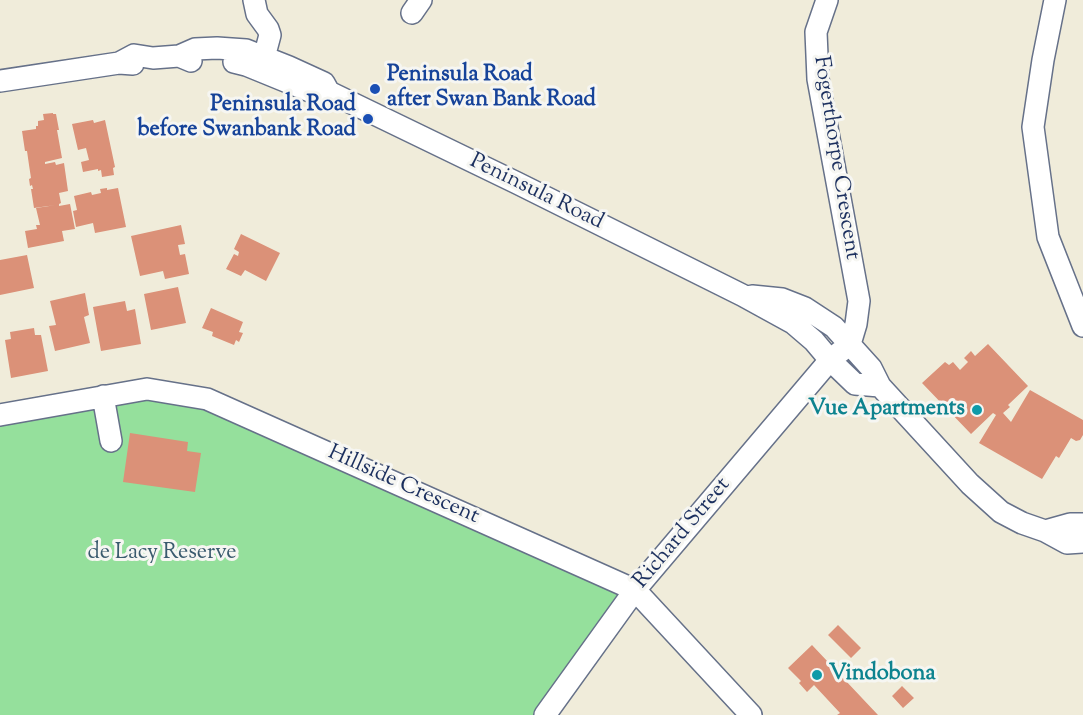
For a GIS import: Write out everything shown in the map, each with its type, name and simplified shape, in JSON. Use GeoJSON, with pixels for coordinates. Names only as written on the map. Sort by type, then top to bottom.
{"type":"FeatureCollection","features":[{"type":"Feature","properties":{"kind":"street","name":"Fogerthorpe Crescent"},"geometry":{"type":"LineString","coordinates":[[827,0],[816,32],[818,79],[859,301],[856,324],[844,338]]}},
{"type":"Feature","properties":{"kind":"street"},"geometry":{"type":"LineString","coordinates":[[1055,0],[1042,60],[1033,127],[1048,237],[1083,326]]}},
{"type":"Feature","properties":{"kind":"street"},"geometry":{"type":"LineString","coordinates":[[255,61],[270,35],[256,7]]}},
{"type":"Feature","properties":{"kind":"street","name":"Peninsula Road"},"geometry":{"type":"LineString","coordinates":[[0,81],[119,63],[137,64],[153,58],[178,57],[196,62],[255,61],[289,67],[324,83],[329,92],[742,295],[793,323],[814,341],[855,384],[880,386]]}},
{"type":"Feature","properties":{"kind":"street","name":"Peninsula Road"},"geometry":{"type":"LineString","coordinates":[[742,295],[782,299],[805,308],[834,327],[870,368],[880,386],[970,484],[1001,512],[1067,543],[1083,542]]}},
{"type":"Feature","properties":{"kind":"street"},"geometry":{"type":"LineString","coordinates":[[830,360],[844,338]]}},
{"type":"Feature","properties":{"kind":"street","name":"Richard Street"},"geometry":{"type":"LineString","coordinates":[[545,715],[635,590],[830,360]]}},
{"type":"Feature","properties":{"kind":"street","name":"Hillside Crescent"},"geometry":{"type":"LineString","coordinates":[[0,415],[147,388],[207,399],[635,590],[751,715]]}},
{"type":"Feature","properties":{"kind":"street"},"geometry":{"type":"LineString","coordinates":[[103,396],[111,441]]}},
{"type":"Feature","properties":{"kind":"street"},"geometry":{"type":"LineString","coordinates":[[1045,531],[1070,524],[1083,524]]}},
{"type":"Feature","properties":{"kind":"green space","name":"de Lacy Reserve"},"geometry":{"type":"Polygon","coordinates":[[[176,393],[635,590],[545,715],[0,715],[0,421],[176,393]]]}},
{"type":"Feature","properties":{"kind":"building"},"geometry":{"type":"Polygon","coordinates":[[[43,114],[56,114],[62,158],[45,162],[45,164],[64,163],[68,191],[59,193],[61,203],[59,206],[70,204],[75,229],[62,231],[64,241],[28,248],[25,231],[37,229],[36,225],[40,225],[36,208],[56,205],[34,208],[31,189],[33,189],[32,185],[30,186],[29,179],[31,178],[22,131],[36,129],[38,121],[44,120],[43,114]]]}},
{"type":"Feature","properties":{"kind":"building"},"geometry":{"type":"Polygon","coordinates":[[[93,120],[94,123],[105,120],[115,167],[113,168],[114,175],[102,177],[101,170],[98,171],[98,169],[83,172],[81,162],[89,160],[86,148],[78,150],[72,124],[93,120]]]}},
{"type":"Feature","properties":{"kind":"building"},"geometry":{"type":"Polygon","coordinates":[[[107,188],[107,190],[118,188],[126,227],[95,233],[93,223],[76,227],[73,211],[77,210],[74,196],[91,192],[92,195],[101,193],[100,189],[107,188]]]}},
{"type":"Feature","properties":{"kind":"building"},"geometry":{"type":"Polygon","coordinates":[[[181,225],[185,244],[178,245],[180,255],[185,254],[189,274],[165,279],[163,271],[140,276],[131,236],[181,225]]]}},
{"type":"Feature","properties":{"kind":"building"},"geometry":{"type":"Polygon","coordinates":[[[241,234],[280,253],[266,281],[245,270],[241,276],[226,269],[234,254],[238,256],[239,252],[234,249],[241,234]]]}},
{"type":"Feature","properties":{"kind":"building"},"geometry":{"type":"Polygon","coordinates":[[[27,255],[34,288],[0,295],[0,260],[27,255]]]}},
{"type":"Feature","properties":{"kind":"building"},"geometry":{"type":"Polygon","coordinates":[[[178,287],[186,323],[151,330],[144,294],[178,287]]]}},
{"type":"Feature","properties":{"kind":"building"},"geometry":{"type":"Polygon","coordinates":[[[85,293],[89,315],[84,317],[90,343],[55,351],[49,326],[56,325],[50,301],[85,293]]]}},
{"type":"Feature","properties":{"kind":"building"},"geometry":{"type":"Polygon","coordinates":[[[125,301],[127,311],[135,309],[141,344],[101,351],[93,307],[125,301]]]}},
{"type":"Feature","properties":{"kind":"building"},"geometry":{"type":"Polygon","coordinates":[[[211,308],[243,322],[239,332],[243,333],[239,342],[236,340],[234,345],[212,336],[213,332],[202,328],[211,308]]]}},
{"type":"Feature","properties":{"kind":"building"},"geometry":{"type":"Polygon","coordinates":[[[34,328],[35,335],[41,335],[48,371],[11,378],[5,340],[11,339],[10,332],[34,328]]]}},
{"type":"Feature","properties":{"kind":"building","name":"Vue Apartments"},"geometry":{"type":"Polygon","coordinates":[[[988,344],[1028,386],[1003,413],[1011,422],[1030,390],[1083,420],[1083,435],[1080,440],[1076,441],[1071,438],[1059,458],[1056,456],[1042,479],[979,443],[996,415],[993,413],[971,434],[922,383],[945,362],[949,365],[953,362],[960,370],[968,362],[964,358],[971,351],[975,356],[988,344]]]}},
{"type":"Feature","properties":{"kind":"building"},"geometry":{"type":"Polygon","coordinates":[[[130,433],[188,442],[187,451],[201,453],[195,492],[123,482],[130,433]]]}},
{"type":"Feature","properties":{"kind":"building"},"geometry":{"type":"Polygon","coordinates":[[[838,625],[861,648],[851,658],[828,635],[838,625]]]}},
{"type":"Feature","properties":{"kind":"building","name":"Vindobona"},"geometry":{"type":"Polygon","coordinates":[[[812,645],[878,715],[837,715],[840,713],[814,685],[807,692],[799,683],[801,681],[788,668],[812,645]]]}},
{"type":"Feature","properties":{"kind":"building"},"geometry":{"type":"Polygon","coordinates":[[[902,686],[914,698],[903,708],[892,696],[902,686]]]}},
{"type":"Feature","properties":{"kind":"place","name":"Peninsula Road after Swan Bank Road"},"geometry":{"type":"Point","coordinates":[375,89]}},
{"type":"Feature","properties":{"kind":"place","name":"Peninsula Road before Swanbank Road"},"geometry":{"type":"Point","coordinates":[368,119]}},
{"type":"Feature","properties":{"kind":"place","name":"Vue Apartments"},"geometry":{"type":"Point","coordinates":[977,410]}},
{"type":"Feature","properties":{"kind":"place","name":"Vindobona"},"geometry":{"type":"Point","coordinates":[817,675]}}]}
